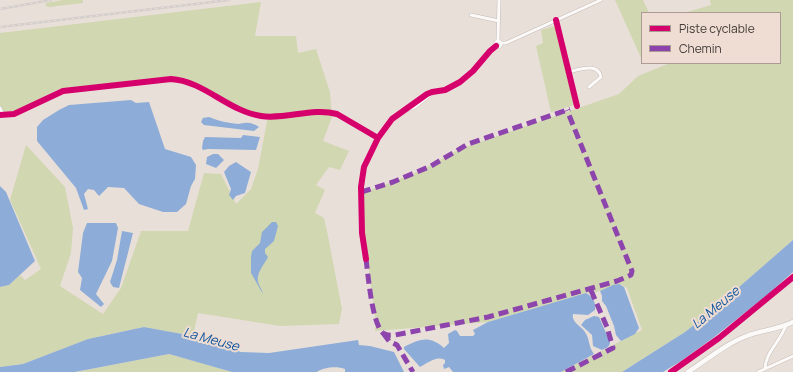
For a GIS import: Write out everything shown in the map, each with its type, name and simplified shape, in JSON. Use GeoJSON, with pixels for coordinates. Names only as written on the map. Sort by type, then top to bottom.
{"type":"FeatureCollection","features":[{"type":"Feature","properties":{"kind":"main road"},"geometry":{"type":"LineString","coordinates":[[688,372],[735,341],[748,335],[793,322]]}},
{"type":"Feature","properties":{"kind":"street"},"geometry":{"type":"LineString","coordinates":[[499,0],[499,42]]}},
{"type":"Feature","properties":{"kind":"street"},"geometry":{"type":"LineString","coordinates":[[366,259],[362,233],[361,187],[364,167],[378,138],[392,119],[415,107],[436,91],[445,90],[464,79],[496,46],[495,42],[506,43],[601,0]]}},
{"type":"Feature","properties":{"kind":"street"},"geometry":{"type":"LineString","coordinates":[[471,15],[499,22]]}},
{"type":"Feature","properties":{"kind":"street"},"geometry":{"type":"LineString","coordinates":[[556,20],[576,106]]}},
{"type":"Feature","properties":{"kind":"street"},"geometry":{"type":"LineString","coordinates":[[568,72],[591,68],[600,72],[601,77],[589,87]]}},
{"type":"Feature","properties":{"kind":"street"},"geometry":{"type":"LineString","coordinates":[[0,108],[2,114],[14,114],[63,91],[171,79],[191,83],[239,109],[262,116],[330,112],[350,120],[378,138]]}},
{"type":"Feature","properties":{"kind":"street"},"geometry":{"type":"LineString","coordinates":[[765,368],[770,351],[782,335],[786,325]]}},
{"type":"Feature","properties":{"kind":"street"},"geometry":{"type":"LineString","coordinates":[[758,372],[793,356]]}},
{"type":"Feature","properties":{"kind":"green space"},"geometry":{"type":"Polygon","coordinates":[[[63,0],[83,0],[83,3],[49,7],[46,6],[46,3],[63,0]]]}},
{"type":"Feature","properties":{"kind":"green space"},"geometry":{"type":"Polygon","coordinates":[[[615,0],[643,0],[649,12],[641,12],[641,58],[615,0]]]}},
{"type":"Feature","properties":{"kind":"green space"},"geometry":{"type":"Polygon","coordinates":[[[710,0],[793,0],[793,240],[708,314],[685,332],[622,372],[561,372],[642,330],[627,288],[622,285],[592,293],[586,293],[488,322],[375,331],[376,323],[363,228],[363,193],[420,171],[460,149],[619,94],[638,76],[668,64],[781,64],[781,12],[687,12],[711,5],[710,0]]]}},
{"type":"Feature","properties":{"kind":"green space"},"geometry":{"type":"Polygon","coordinates":[[[261,2],[255,36],[296,36],[298,53],[316,49],[330,92],[332,117],[323,141],[349,151],[340,170],[329,167],[316,185],[325,190],[315,213],[324,218],[327,231],[342,309],[339,324],[280,326],[198,313],[193,336],[144,327],[88,339],[23,364],[0,367],[0,287],[9,285],[20,275],[25,280],[41,269],[10,200],[26,145],[65,187],[73,228],[71,253],[60,286],[103,314],[121,288],[141,231],[188,231],[204,173],[221,174],[236,204],[251,189],[258,169],[268,116],[250,113],[185,78],[165,77],[59,89],[14,112],[0,113],[0,33],[261,2]]]}},
{"type":"Feature","properties":{"kind":"green space"},"geometry":{"type":"Polygon","coordinates":[[[555,26],[574,105],[551,112],[536,46],[543,43],[541,30],[555,26]]]}},
{"type":"Feature","properties":{"kind":"green space"},"geometry":{"type":"Polygon","coordinates":[[[169,354],[232,372],[76,372],[169,354]]]}},
{"type":"Feature","properties":{"kind":"water"},"geometry":{"type":"Polygon","coordinates":[[[131,100],[136,103],[149,102],[165,149],[191,157],[196,165],[195,179],[191,186],[186,204],[177,212],[163,212],[139,204],[124,188],[108,187],[99,196],[94,190],[88,189],[84,194],[88,209],[84,210],[76,188],[37,141],[37,127],[43,120],[69,105],[131,100]]]}},
{"type":"Feature","properties":{"kind":"water"},"geometry":{"type":"Polygon","coordinates":[[[209,117],[231,123],[250,123],[259,127],[254,131],[204,125],[201,122],[203,118],[209,117]]]}},
{"type":"Feature","properties":{"kind":"water"},"geometry":{"type":"Polygon","coordinates":[[[243,135],[260,137],[256,150],[203,150],[202,148],[205,137],[241,138],[243,135]]]}},
{"type":"Feature","properties":{"kind":"water"},"geometry":{"type":"Polygon","coordinates":[[[213,154],[218,154],[224,160],[216,168],[206,164],[207,157],[213,154]]]}},
{"type":"Feature","properties":{"kind":"water"},"geometry":{"type":"Polygon","coordinates":[[[236,162],[251,172],[245,193],[236,196],[233,200],[229,195],[231,189],[224,172],[229,166],[236,162]]]}},
{"type":"Feature","properties":{"kind":"water"},"geometry":{"type":"Polygon","coordinates":[[[0,186],[6,192],[35,261],[9,285],[0,287],[0,186]]]}},
{"type":"Feature","properties":{"kind":"water"},"geometry":{"type":"Polygon","coordinates":[[[272,222],[276,222],[278,226],[274,241],[265,249],[265,253],[268,257],[258,275],[258,283],[263,294],[251,273],[251,257],[252,251],[260,243],[262,232],[272,222]]]}},
{"type":"Feature","properties":{"kind":"water"},"geometry":{"type":"Polygon","coordinates":[[[87,223],[116,223],[118,228],[112,261],[96,294],[104,304],[101,307],[80,290],[82,278],[78,272],[83,233],[87,223]]]}},
{"type":"Feature","properties":{"kind":"water"},"geometry":{"type":"Polygon","coordinates":[[[122,231],[133,233],[119,288],[113,287],[110,282],[117,260],[122,231]]]}},
{"type":"Feature","properties":{"kind":"water","name":"La Meuse"},"geometry":{"type":"Polygon","coordinates":[[[793,240],[793,272],[713,338],[663,372],[622,372],[685,332],[708,314],[793,240]]]}},
{"type":"Feature","properties":{"kind":"water"},"geometry":{"type":"Polygon","coordinates":[[[619,284],[624,287],[639,328],[635,334],[621,341],[616,335],[606,306],[602,301],[600,291],[619,284]]]}},
{"type":"Feature","properties":{"kind":"water"},"geometry":{"type":"Polygon","coordinates":[[[586,293],[594,300],[595,310],[588,315],[573,314],[573,319],[587,335],[594,354],[561,372],[453,372],[449,367],[444,369],[443,365],[445,360],[439,358],[420,367],[404,349],[404,347],[420,340],[434,341],[444,348],[449,343],[448,334],[455,330],[460,336],[473,336],[475,334],[473,330],[488,322],[586,293]]]}},
{"type":"Feature","properties":{"kind":"water"},"geometry":{"type":"Polygon","coordinates":[[[594,316],[599,317],[610,342],[609,346],[602,350],[593,346],[592,335],[581,325],[585,320],[594,316]]]}},
{"type":"Feature","properties":{"kind":"water"},"geometry":{"type":"Polygon","coordinates":[[[144,327],[193,336],[241,352],[269,353],[358,340],[359,345],[394,352],[404,372],[345,372],[345,369],[334,367],[317,372],[232,372],[169,354],[75,372],[0,372],[0,367],[23,364],[88,339],[144,327]]]}},
{"type":"Feature","properties":{"kind":"railway"},"geometry":{"type":"LineString","coordinates":[[0,9],[51,0]]}},
{"type":"Feature","properties":{"kind":"railway"},"geometry":{"type":"LineString","coordinates":[[0,27],[229,0]]}},
{"type":"Feature","properties":{"kind":"marked path"},"geometry":{"type":"LineString","coordinates":[[361,192],[393,182],[431,166],[468,144],[570,109]]}},
{"type":"Feature","properties":{"kind":"marked path"},"geometry":{"type":"LineString","coordinates":[[366,259],[373,310],[379,328],[386,335],[395,335],[488,317],[617,281],[631,275],[632,271],[567,110]]}},
{"type":"Feature","properties":{"kind":"marked path"},"geometry":{"type":"LineString","coordinates":[[566,372],[613,348],[607,327],[590,288]]}},
{"type":"Feature","properties":{"kind":"marked path"},"geometry":{"type":"LineString","coordinates":[[383,333],[389,341],[397,345],[413,372]]}},
{"type":"Feature","properties":{"kind":"cycle path"},"geometry":{"type":"LineString","coordinates":[[556,20],[577,106]]}},
{"type":"Feature","properties":{"kind":"cycle path"},"geometry":{"type":"LineString","coordinates":[[366,259],[362,233],[361,187],[364,167],[378,138],[392,119],[427,94],[445,90],[460,82],[473,71],[496,46]]}},
{"type":"Feature","properties":{"kind":"cycle path"},"geometry":{"type":"LineString","coordinates":[[0,115],[14,114],[63,91],[171,79],[194,85],[227,103],[249,113],[261,116],[270,117],[318,112],[337,114],[378,138]]}},
{"type":"Feature","properties":{"kind":"cycle path"},"geometry":{"type":"LineString","coordinates":[[671,372],[719,338],[793,277]]}}]}
